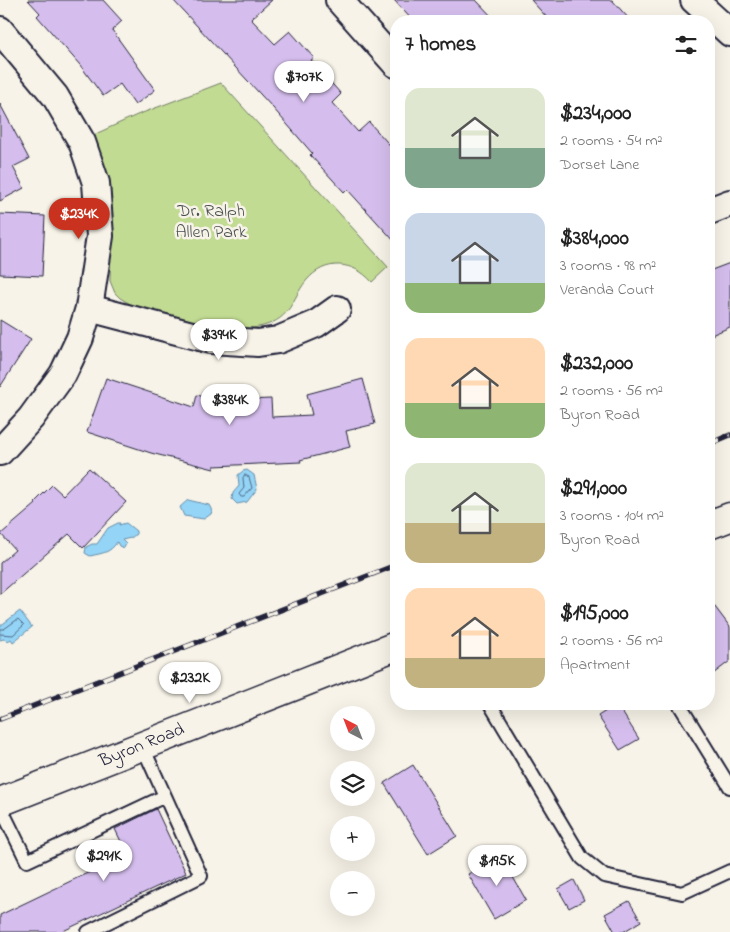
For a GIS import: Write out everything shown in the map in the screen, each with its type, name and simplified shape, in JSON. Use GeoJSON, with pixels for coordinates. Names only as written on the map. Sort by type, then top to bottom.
{"type":"FeatureCollection","features":[{"type":"Feature","properties":{"kind":"main road"},"geometry":{"type":"LineString","coordinates":[[715,523],[730,517]]}},
{"type":"Feature","properties":{"kind":"main road","name":"Byron Road"},"geometry":{"type":"LineString","coordinates":[[0,802],[390,648]]}},
{"type":"Feature","properties":{"kind":"street"},"geometry":{"type":"LineString","coordinates":[[339,0],[390,57]]}},
{"type":"Feature","properties":{"kind":"street"},"geometry":{"type":"LineString","coordinates":[[694,0],[710,15]]}},
{"type":"Feature","properties":{"kind":"street"},"geometry":{"type":"LineString","coordinates":[[715,19],[730,33]]}},
{"type":"Feature","properties":{"kind":"street"},"geometry":{"type":"LineString","coordinates":[[0,30],[55,96],[82,142],[96,183],[100,236],[89,308],[80,338],[63,374],[31,418],[1,449]]}},
{"type":"Feature","properties":{"kind":"street"},"geometry":{"type":"LineString","coordinates":[[715,209],[730,203]]}},
{"type":"Feature","properties":{"kind":"street"},"geometry":{"type":"LineString","coordinates":[[89,308],[211,340],[258,343],[278,340],[316,324],[337,309]]}},
{"type":"Feature","properties":{"kind":"lane"},"geometry":{"type":"LineString","coordinates":[[494,710],[582,858],[604,876],[682,893],[730,870]]}},
{"type":"Feature","properties":{"kind":"lane"},"geometry":{"type":"LineString","coordinates":[[683,710],[730,787]]}},
{"type":"Feature","properties":{"kind":"lane"},"geometry":{"type":"LineString","coordinates":[[88,932],[201,876],[142,745]]}},
{"type":"Feature","properties":{"kind":"lane"},"geometry":{"type":"LineString","coordinates":[[0,806],[27,862],[165,796]]}},
{"type":"Feature","properties":{"kind":"green space","name":"Dr. Ralph Allen Park"},"geometry":{"type":"Polygon","coordinates":[[[221,83],[388,267],[372,282],[365,275],[348,266],[339,265],[322,268],[306,281],[290,308],[280,318],[273,323],[248,328],[215,326],[179,319],[132,305],[115,293],[110,281],[111,233],[89,137],[137,115],[221,83]]]}},
{"type":"Feature","properties":{"kind":"water"},"geometry":{"type":"Polygon","coordinates":[[[247,470],[254,475],[257,489],[247,502],[237,504],[232,499],[233,493],[239,486],[238,475],[247,470]]]}},
{"type":"Feature","properties":{"kind":"water"},"geometry":{"type":"Polygon","coordinates":[[[188,500],[209,505],[212,511],[211,514],[204,519],[184,516],[180,507],[188,500]]]}},
{"type":"Feature","properties":{"kind":"water"},"geometry":{"type":"Polygon","coordinates":[[[120,523],[119,525],[126,523],[136,531],[136,534],[131,538],[122,540],[126,544],[124,548],[119,546],[117,542],[112,548],[102,553],[90,556],[85,553],[86,547],[97,544],[108,528],[120,523]]]}},
{"type":"Feature","properties":{"kind":"water"},"geometry":{"type":"Polygon","coordinates":[[[20,611],[32,627],[13,642],[11,639],[8,641],[0,640],[0,626],[20,611]]]}},
{"type":"Feature","properties":{"kind":"building"},"geometry":{"type":"Polygon","coordinates":[[[28,0],[103,0],[122,21],[112,30],[155,90],[135,105],[120,84],[103,96],[80,65],[37,16],[40,13],[28,0]]]}},
{"type":"Feature","properties":{"kind":"building"},"geometry":{"type":"Polygon","coordinates":[[[173,0],[272,0],[251,19],[275,44],[290,31],[314,58],[311,60],[341,94],[332,103],[358,132],[369,122],[390,145],[390,236],[347,189],[344,192],[310,155],[312,153],[173,0]]]}},
{"type":"Feature","properties":{"kind":"building"},"geometry":{"type":"Polygon","coordinates":[[[394,0],[476,0],[490,15],[408,15],[394,0]]]}},
{"type":"Feature","properties":{"kind":"building"},"geometry":{"type":"Polygon","coordinates":[[[531,0],[612,0],[626,15],[545,15],[531,0]]]}},
{"type":"Feature","properties":{"kind":"building"},"geometry":{"type":"Polygon","coordinates":[[[0,104],[29,159],[13,167],[24,188],[0,201],[0,104]]]}},
{"type":"Feature","properties":{"kind":"building"},"geometry":{"type":"Polygon","coordinates":[[[0,214],[45,216],[42,276],[0,274],[0,214]]]}},
{"type":"Feature","properties":{"kind":"building"},"geometry":{"type":"Polygon","coordinates":[[[730,263],[730,327],[715,333],[715,269],[730,263]]]}},
{"type":"Feature","properties":{"kind":"building"},"geometry":{"type":"Polygon","coordinates":[[[0,320],[31,339],[0,387],[0,320]]]}},
{"type":"Feature","properties":{"kind":"building"},"geometry":{"type":"Polygon","coordinates":[[[106,378],[194,407],[197,395],[221,401],[271,399],[272,417],[312,415],[307,394],[363,379],[375,424],[346,431],[350,447],[300,460],[301,462],[214,466],[214,469],[151,453],[87,432],[106,378]]]}},
{"type":"Feature","properties":{"kind":"building"},"geometry":{"type":"Polygon","coordinates":[[[89,468],[126,502],[83,548],[69,534],[0,594],[0,563],[15,550],[1,534],[36,504],[35,502],[52,485],[63,495],[89,468]]]}},
{"type":"Feature","properties":{"kind":"building"},"geometry":{"type":"Polygon","coordinates":[[[715,607],[730,627],[730,661],[715,672],[715,607]]]}},
{"type":"Feature","properties":{"kind":"building"},"geometry":{"type":"Polygon","coordinates":[[[608,710],[621,710],[639,739],[620,750],[598,716],[608,710]]]}},
{"type":"Feature","properties":{"kind":"building"},"geometry":{"type":"Polygon","coordinates":[[[413,765],[457,836],[428,854],[384,783],[413,765]]]}},
{"type":"Feature","properties":{"kind":"building"},"geometry":{"type":"Polygon","coordinates":[[[156,809],[186,873],[61,932],[0,932],[0,915],[127,854],[115,829],[156,809]]]}},
{"type":"Feature","properties":{"kind":"building"},"geometry":{"type":"Polygon","coordinates":[[[501,856],[526,900],[494,919],[468,874],[501,856]]]}},
{"type":"Feature","properties":{"kind":"building"},"geometry":{"type":"Polygon","coordinates":[[[574,880],[584,900],[569,908],[558,889],[574,880]]]}},
{"type":"Feature","properties":{"kind":"building"},"geometry":{"type":"Polygon","coordinates":[[[629,901],[641,921],[623,932],[615,932],[605,914],[629,901]]]}},
{"type":"Feature","properties":{"kind":"railway"},"geometry":{"type":"LineString","coordinates":[[715,441],[730,435]]}},
{"type":"Feature","properties":{"kind":"railway"},"geometry":{"type":"LineString","coordinates":[[0,719],[390,567]]}}]}
